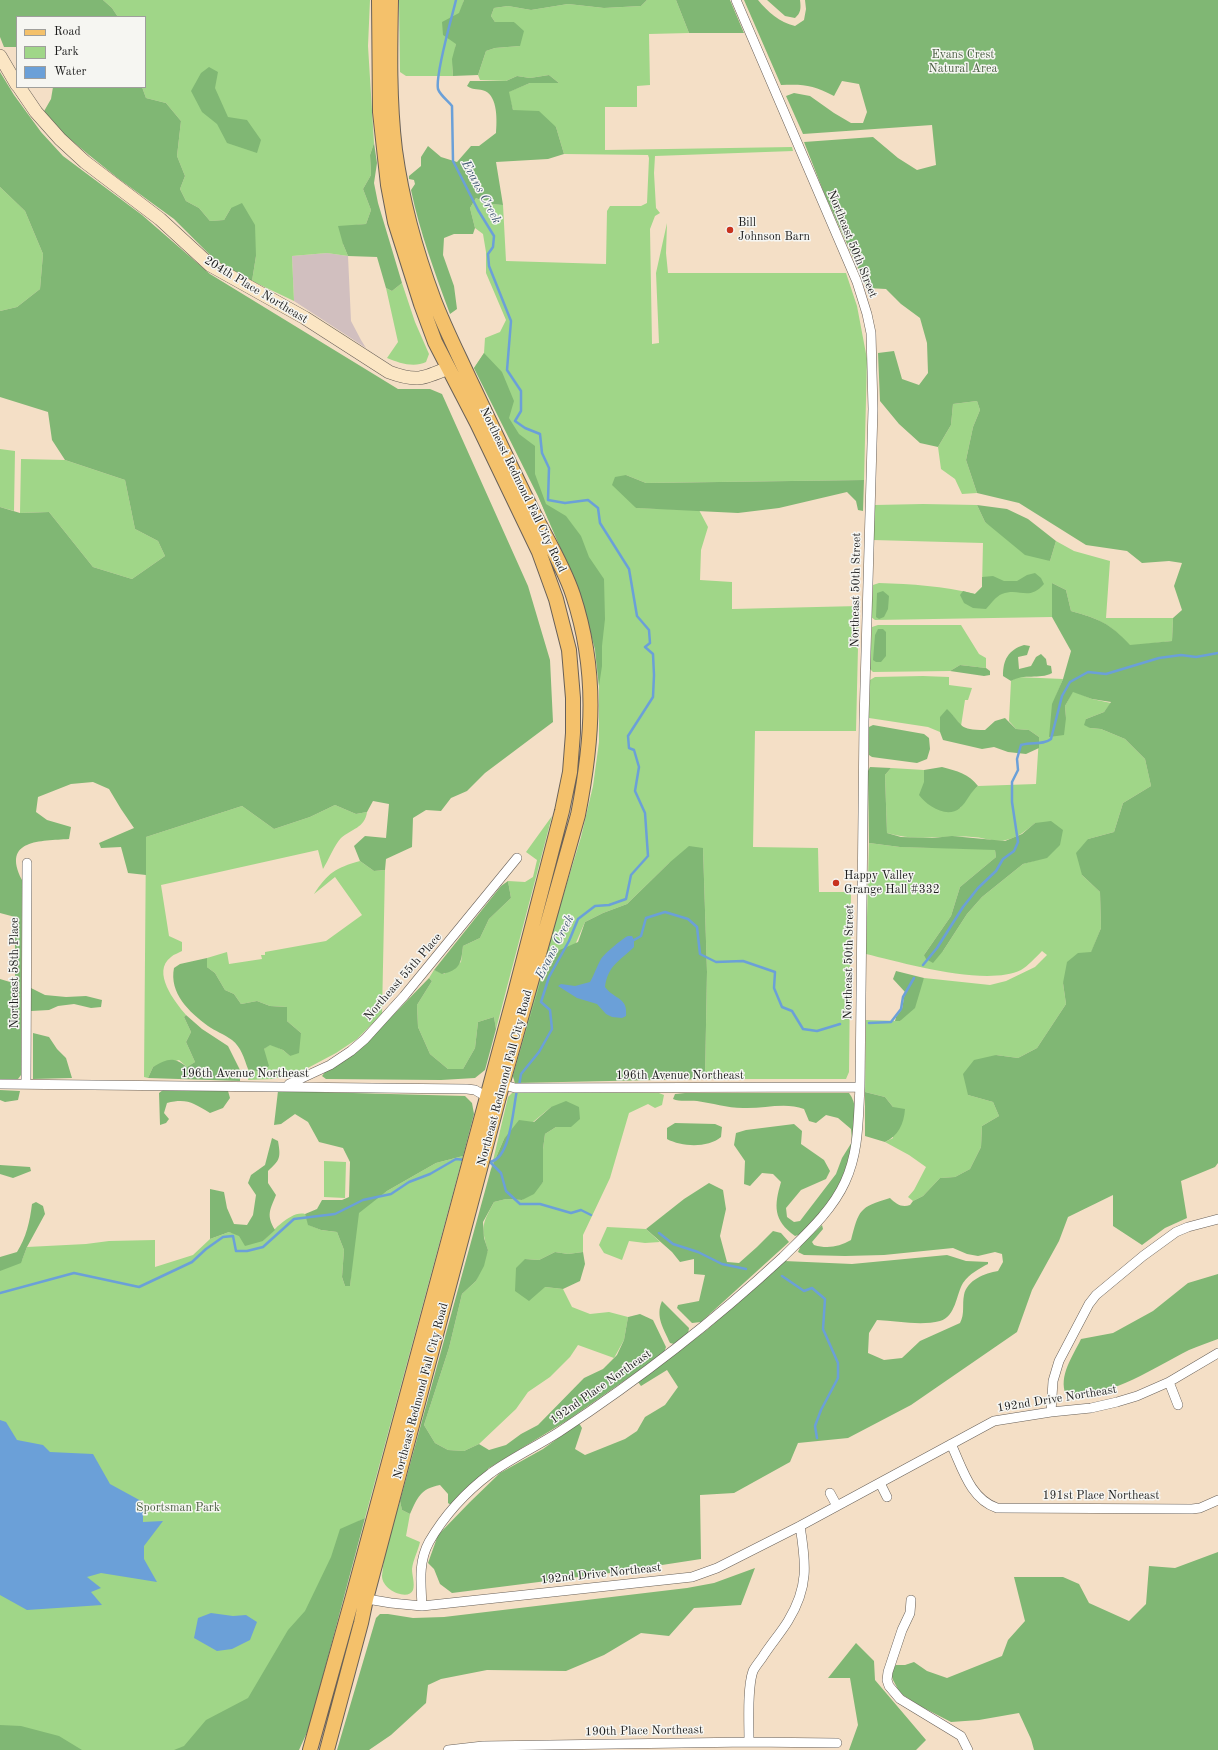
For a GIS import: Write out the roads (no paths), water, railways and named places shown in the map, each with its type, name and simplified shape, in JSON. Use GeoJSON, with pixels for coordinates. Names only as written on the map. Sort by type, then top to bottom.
{"type":"FeatureCollection","features":[{"type":"Feature","properties":{"kind":"main road","name":"Northeast Redmond Fall City Road"},"geometry":{"type":"LineString","coordinates":[[310,1750],[359,1597],[475,1168],[481,1143],[487,1097],[562,811],[570,764],[573,733],[573,698],[569,650],[556,599],[539,552],[477,423],[435,342],[420,304],[395,222],[388,189],[380,112],[379,0]]}},
{"type":"Feature","properties":{"kind":"main road","name":"Northeast Redmond Fall City Road"},"geometry":{"type":"LineString","coordinates":[[391,0],[392,111],[395,150],[402,187],[420,257],[434,301],[531,507],[552,546],[573,595],[585,647],[591,697],[591,734],[589,754],[578,816],[514,1086],[494,1115],[481,1143]]}},
{"type":"Feature","properties":{"kind":"main road"},"geometry":{"type":"LineString","coordinates":[[448,368],[462,362]]}},
{"type":"Feature","properties":{"kind":"main road"},"geometry":{"type":"LineString","coordinates":[[495,1067],[514,1086]]}},
{"type":"Feature","properties":{"kind":"main road"},"geometry":{"type":"LineString","coordinates":[[487,1097],[494,1115]]}},
{"type":"Feature","properties":{"kind":"main road","name":"Northeast Redmond Fall City Road"},"geometry":{"type":"LineString","coordinates":[[327,1750],[361,1623],[359,1597]]}},
{"type":"Feature","properties":{"kind":"street","name":"Northeast 50th Street"},"geometry":{"type":"LineString","coordinates":[[736,0],[857,282],[868,314],[871,333],[874,409],[864,722],[860,1087],[857,1143],[845,1183],[832,1203]]}},
{"type":"Feature","properties":{"kind":"street","name":"204th Place Northeast"},"geometry":{"type":"LineString","coordinates":[[0,56],[16,83]]}},
{"type":"Feature","properties":{"kind":"street","name":"204th Place Northeast"},"geometry":{"type":"LineString","coordinates":[[19,88],[36,112],[60,139],[85,162],[160,219],[210,265],[305,318],[389,372],[404,378],[419,379],[431,376],[448,368]]}},
{"type":"Feature","properties":{"kind":"street","name":"Northeast 55th Place"},"geometry":{"type":"LineString","coordinates":[[286,1086],[330,1065],[365,1039],[404,996],[517,858]]}},
{"type":"Feature","properties":{"kind":"street","name":"Northeast 58th Place"},"geometry":{"type":"LineString","coordinates":[[26,1084],[27,863]]}},
{"type":"Feature","properties":{"kind":"street","name":"196th Avenue Northeast"},"geometry":{"type":"LineString","coordinates":[[0,1084],[467,1088],[475,1090],[487,1097]]}},
{"type":"Feature","properties":{"kind":"street","name":"196th Avenue Northeast"},"geometry":{"type":"LineString","coordinates":[[514,1086],[860,1087]]}},
{"type":"Feature","properties":{"kind":"street","name":"192nd Place Northeast"},"geometry":{"type":"LineString","coordinates":[[422,1606],[421,1563],[426,1549],[437,1530],[451,1511],[470,1491],[492,1473],[559,1431],[683,1343],[761,1277],[801,1239],[832,1203]]}},
{"type":"Feature","properties":{"kind":"street"},"geometry":{"type":"LineString","coordinates":[[1051,1412],[1053,1381],[1059,1361],[1089,1304],[1096,1295],[1143,1256],[1176,1232],[1188,1227],[1218,1219]]}},
{"type":"Feature","properties":{"kind":"street","name":"192nd Drive Northeast"},"geometry":{"type":"LineString","coordinates":[[359,1597],[397,1604],[422,1606],[692,1576],[717,1568],[800,1526],[994,1421],[1051,1412],[1091,1408],[1118,1402],[1137,1396],[1169,1382],[1218,1353]]}},
{"type":"Feature","properties":{"kind":"street"},"geometry":{"type":"LineString","coordinates":[[1169,1382],[1178,1405]]}},
{"type":"Feature","properties":{"kind":"street","name":"191st Place Northeast"},"geometry":{"type":"LineString","coordinates":[[950,1444],[974,1492],[984,1502],[997,1508],[1192,1509],[1200,1508],[1218,1500]]}},
{"type":"Feature","properties":{"kind":"street"},"geometry":{"type":"LineString","coordinates":[[880,1483],[887,1497]]}},
{"type":"Feature","properties":{"kind":"street"},"geometry":{"type":"LineString","coordinates":[[830,1493],[837,1506]]}},
{"type":"Feature","properties":{"kind":"street"},"geometry":{"type":"LineString","coordinates":[[748,1742],[750,1687],[753,1671],[788,1621],[801,1595],[806,1562],[800,1526]]}},
{"type":"Feature","properties":{"kind":"street"},"geometry":{"type":"LineString","coordinates":[[911,1600],[910,1613],[902,1630],[888,1672],[887,1680],[889,1686],[900,1699],[961,1736],[968,1750]]}},
{"type":"Feature","properties":{"kind":"street","name":"190th Place Northeast"},"geometry":{"type":"LineString","coordinates":[[450,1749],[483,1746],[748,1742],[837,1743]]}},
{"type":"Feature","properties":{"kind":"water"},"geometry":{"type":"Polygon","coordinates":[[[628,936],[632,936],[634,940],[634,947],[612,968],[605,987],[623,1002],[625,1005],[626,1016],[622,1018],[612,1017],[606,1014],[597,1004],[577,998],[558,986],[561,984],[575,986],[590,982],[603,957],[628,936]]]}},
{"type":"Feature","properties":{"kind":"water"},"geometry":{"type":"Polygon","coordinates":[[[0,1420],[6,1422],[17,1440],[43,1445],[50,1452],[93,1454],[110,1484],[143,1502],[143,1522],[163,1521],[144,1546],[144,1559],[157,1582],[101,1573],[87,1577],[101,1588],[91,1592],[102,1605],[27,1610],[0,1595],[0,1420]]]}},
{"type":"Feature","properties":{"kind":"water"},"geometry":{"type":"Polygon","coordinates":[[[211,1613],[233,1616],[246,1615],[257,1622],[250,1640],[232,1649],[217,1651],[194,1638],[198,1618],[211,1613]]]}},
{"type":"Feature","properties":{"kind":"waterway","name":"Evans Creek"},"geometry":{"type":"LineString","coordinates":[[456,0],[441,59],[438,89],[442,96],[452,106],[453,161],[478,210],[494,236],[493,247],[488,254],[489,266],[511,321],[507,370],[521,391],[521,411],[515,421],[525,428],[540,434],[542,453],[549,468],[548,500],[565,503],[588,500],[598,508],[600,523],[629,569],[637,616],[649,630],[650,643],[645,647],[653,654],[653,697],[628,736],[629,748],[634,750],[639,767],[635,791],[645,813],[648,856],[631,875],[626,899],[609,905],[595,906],[578,919],[569,941],[549,977],[541,1002],[550,1010],[552,1029],[539,1052],[521,1074],[519,1086]]}},
{"type":"Feature","properties":{"kind":"waterway"},"geometry":{"type":"LineString","coordinates":[[923,965],[937,948],[963,907],[978,888],[996,871],[1003,859],[1014,851],[1018,842],[1012,802],[1012,782],[1018,770],[1017,759],[1021,745],[1040,743],[1051,739],[1062,696],[1070,682],[1088,672],[1106,674],[1159,658],[1181,655],[1196,657],[1218,653]]}},
{"type":"Feature","properties":{"kind":"waterway"},"geometry":{"type":"LineString","coordinates":[[634,940],[641,936],[646,918],[665,912],[688,919],[697,927],[700,954],[716,962],[743,961],[775,972],[774,988],[782,1007],[792,1011],[803,1029],[817,1031],[840,1024]]}},
{"type":"Feature","properties":{"kind":"waterway"},"geometry":{"type":"LineString","coordinates":[[869,1023],[891,1022],[901,1009],[903,997],[914,978]]}},
{"type":"Feature","properties":{"kind":"waterway","name":"Evans Creek"},"geometry":{"type":"LineString","coordinates":[[486,1162],[494,1160],[501,1154],[506,1145],[517,1090]]}},
{"type":"Feature","properties":{"kind":"waterway","name":"Evans Creek"},"geometry":{"type":"LineString","coordinates":[[0,1293],[74,1273],[139,1287],[192,1262],[206,1249],[223,1237],[233,1236],[236,1251],[247,1251],[263,1247],[294,1219],[335,1214],[363,1200],[391,1194],[409,1182],[430,1174],[456,1159],[465,1160]]}},
{"type":"Feature","properties":{"kind":"waterway"},"geometry":{"type":"LineString","coordinates":[[491,1163],[501,1173],[506,1191],[520,1204],[540,1204],[571,1213],[581,1210],[591,1215]]}},
{"type":"Feature","properties":{"kind":"waterway"},"geometry":{"type":"LineString","coordinates":[[659,1233],[673,1244],[698,1252],[722,1264],[746,1269]]}},
{"type":"Feature","properties":{"kind":"waterway"},"geometry":{"type":"LineString","coordinates":[[782,1276],[804,1291],[812,1288],[825,1299],[823,1329],[838,1363],[838,1378],[821,1410],[815,1426],[817,1438]]}},
{"type":"Feature","properties":{"kind":"place","name":"Bill Johnson Barn"},"geometry":{"type":"Point","coordinates":[730,230]}},
{"type":"Feature","properties":{"kind":"place","name":"Happy Valley Grange Hall #332"},"geometry":{"type":"Point","coordinates":[836,883]}},
{"type":"Feature","properties":{"kind":"park label","name":"Evans Crest Natural Area"},"geometry":{"type":"Point","coordinates":[963,62]}},
{"type":"Feature","properties":{"kind":"park label","name":"Sportsman Park"},"geometry":{"type":"Point","coordinates":[178,1508]}}]}
